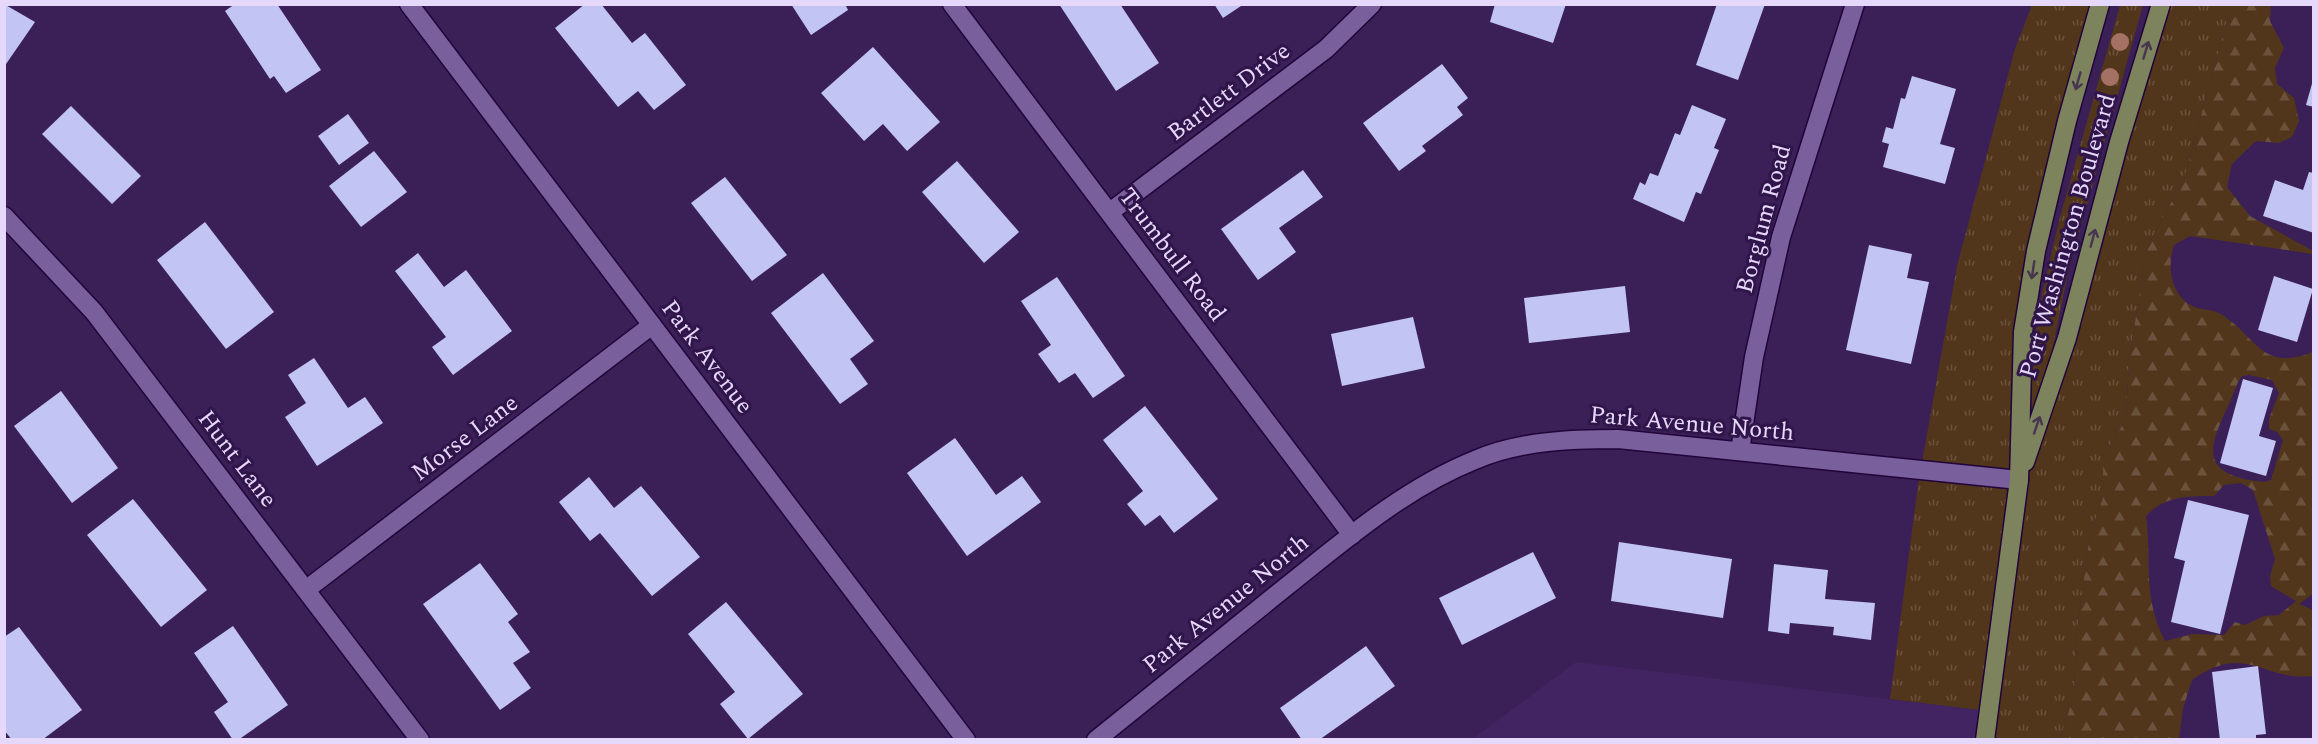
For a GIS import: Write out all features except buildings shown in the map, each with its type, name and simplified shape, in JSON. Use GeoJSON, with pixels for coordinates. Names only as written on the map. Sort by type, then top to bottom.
{"type":"FeatureCollection","features":[{"type":"Feature","properties":{"kind":"main road","name":"Port Washington Boulevard"},"geometry":{"type":"LineString","coordinates":[[1985,740],[2019,480],[2023,332],[2036,251],[2067,121],[2100,4]]}},
{"type":"Feature","properties":{"kind":"main road","name":"Port Washington Boulevard"},"geometry":{"type":"LineString","coordinates":[[2019,480],[2067,338],[2113,165],[2161,4]]}},
{"type":"Feature","properties":{"kind":"street","name":"Park Avenue"},"geometry":{"type":"LineString","coordinates":[[410,4],[966,740]]}},
{"type":"Feature","properties":{"kind":"street","name":"Trumbull Road"},"geometry":{"type":"LineString","coordinates":[[952,4],[1352,535]]}},
{"type":"Feature","properties":{"kind":"street","name":"Bartlett Drive"},"geometry":{"type":"LineString","coordinates":[[1110,212],[1326,50],[1372,4]]}},
{"type":"Feature","properties":{"kind":"street","name":"Borglum Road"},"geometry":{"type":"LineString","coordinates":[[1740,451],[1754,357],[1780,237],[1855,4]]}},
{"type":"Feature","properties":{"kind":"street","name":"Hunt Lane"},"geometry":{"type":"LineString","coordinates":[[4,216],[94,312],[420,740]]}},
{"type":"Feature","properties":{"kind":"street","name":"Morse Lane"},"geometry":{"type":"LineString","coordinates":[[307,589],[652,325]]}},
{"type":"Feature","properties":{"kind":"street","name":"Park Avenue North"},"geometry":{"type":"LineString","coordinates":[[1096,740],[1352,535],[1428,481],[1477,459],[1517,447],[1574,439],[1618,439],[2019,480]]}},
{"type":"Feature","properties":{"kind":"shaded area"},"geometry":{"type":"Polygon","coordinates":[[[1576,662],[1987,711],[1985,739],[1471,740],[1576,662]]]}},
{"type":"Feature","properties":{"kind":"green space"},"geometry":{"type":"Polygon","coordinates":[[[2032,5],[2095,5],[2029,255],[2015,496],[2166,5],[2231,5],[2184,179],[2147,247],[2129,360],[2126,419],[2103,457],[2103,498],[2090,534],[2076,638],[2074,695],[2060,739],[1985,739],[1987,711],[1890,699],[1918,485],[1957,266],[2015,49],[2032,5]]]}},
{"type":"Feature","properties":{"kind":"green space"},"geometry":{"type":"Polygon","coordinates":[[[2120,5],[2143,5],[2068,273],[2040,410],[2023,406],[2043,289],[2060,217],[2120,5]]]}},
{"type":"Feature","properties":{"kind":"green space"},"geometry":{"type":"Polygon","coordinates":[[[2231,5],[2271,5],[2270,21],[2284,48],[2275,68],[2277,84],[2294,98],[2299,121],[2292,137],[2279,143],[2256,141],[2232,164],[2227,187],[2250,216],[2313,251],[2313,254],[2190,236],[2174,245],[2171,270],[2175,287],[2185,301],[2192,306],[2219,313],[2270,355],[2281,358],[2313,352],[2313,594],[2299,604],[2313,610],[2313,676],[2281,674],[2241,663],[2227,664],[2211,669],[2192,680],[2183,708],[2179,739],[2060,739],[2074,695],[2076,638],[2090,534],[2103,498],[2103,457],[2126,419],[2129,360],[2147,247],[2184,179],[2231,5]],[[2249,375],[2242,376],[2238,382],[2216,434],[2213,448],[2215,460],[2223,470],[2239,477],[2265,482],[2271,480],[2283,440],[2277,432],[2269,429],[2269,419],[2279,393],[2272,380],[2249,375]],[[2241,483],[2224,485],[2214,496],[2177,498],[2161,504],[2146,516],[2150,594],[2158,625],[2165,641],[2193,634],[2224,635],[2235,622],[2245,625],[2264,616],[2279,615],[2296,601],[2271,586],[2270,576],[2275,559],[2253,490],[2241,483]]]}}]}
